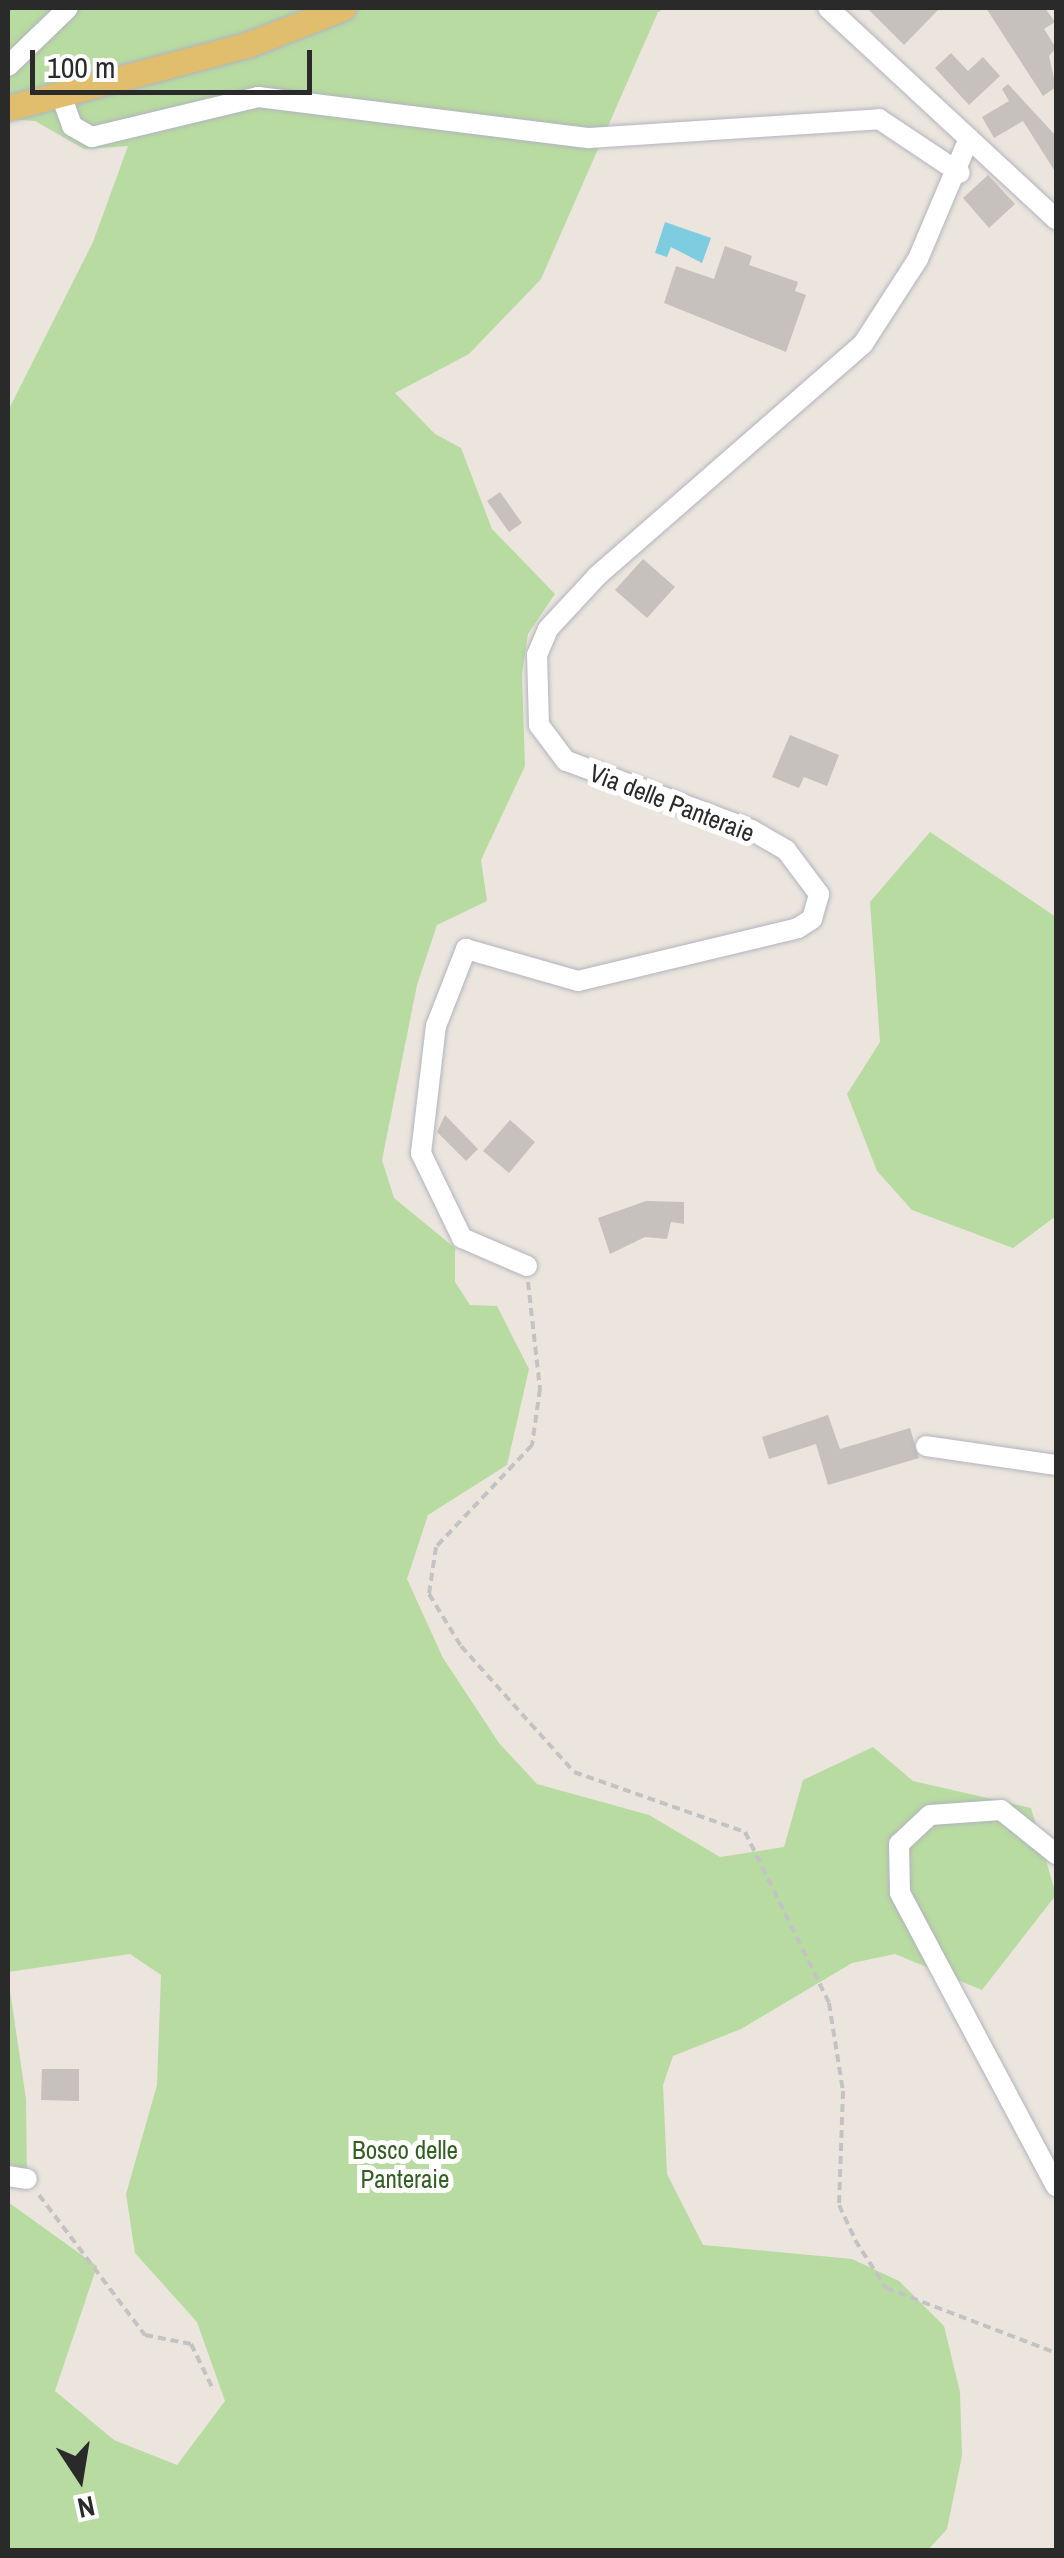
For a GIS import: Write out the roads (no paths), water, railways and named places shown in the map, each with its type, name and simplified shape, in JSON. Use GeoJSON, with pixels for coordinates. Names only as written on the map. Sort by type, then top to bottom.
{"type":"FeatureCollection","features":[{"type":"Feature","properties":{"kind":"main road"},"geometry":{"type":"LineString","coordinates":[[8,108],[62,98],[247,45],[343,8]]}},
{"type":"Feature","properties":{"kind":"street"},"geometry":{"type":"LineString","coordinates":[[8,66],[68,8]]}},
{"type":"Feature","properties":{"kind":"street"},"geometry":{"type":"LineString","coordinates":[[828,8],[1056,219]]}},
{"type":"Feature","properties":{"kind":"street"},"geometry":{"type":"LineString","coordinates":[[62,98],[72,126],[92,137],[218,102],[271,98],[589,138],[879,119],[960,172]]}},
{"type":"Feature","properties":{"kind":"street","name":"Via delle Panteraie"},"geometry":{"type":"LineString","coordinates":[[527,1266],[462,1238],[421,1153],[436,1026],[466,949],[578,981],[798,928],[812,919],[819,894],[786,850],[752,830],[566,761],[539,725],[537,655],[548,629],[597,576],[863,344],[895,301],[960,172],[969,138]]}},
{"type":"Feature","properties":{"kind":"street"},"geometry":{"type":"LineString","coordinates":[[926,1446],[1056,1465]]}},
{"type":"Feature","properties":{"kind":"street"},"geometry":{"type":"LineString","coordinates":[[1056,1854],[1001,1810],[930,1815],[899,1844],[900,1893],[1056,2186]]}},
{"type":"Feature","properties":{"kind":"water"},"geometry":{"type":"Polygon","coordinates":[[[665,222],[711,238],[702,263],[671,247],[667,257],[655,253],[665,222]]]}},
{"type":"Feature","properties":{"kind":"park label","name":"Bosco delle Panteraie"},"geometry":{"type":"Point","coordinates":[405,2166]}}]}
